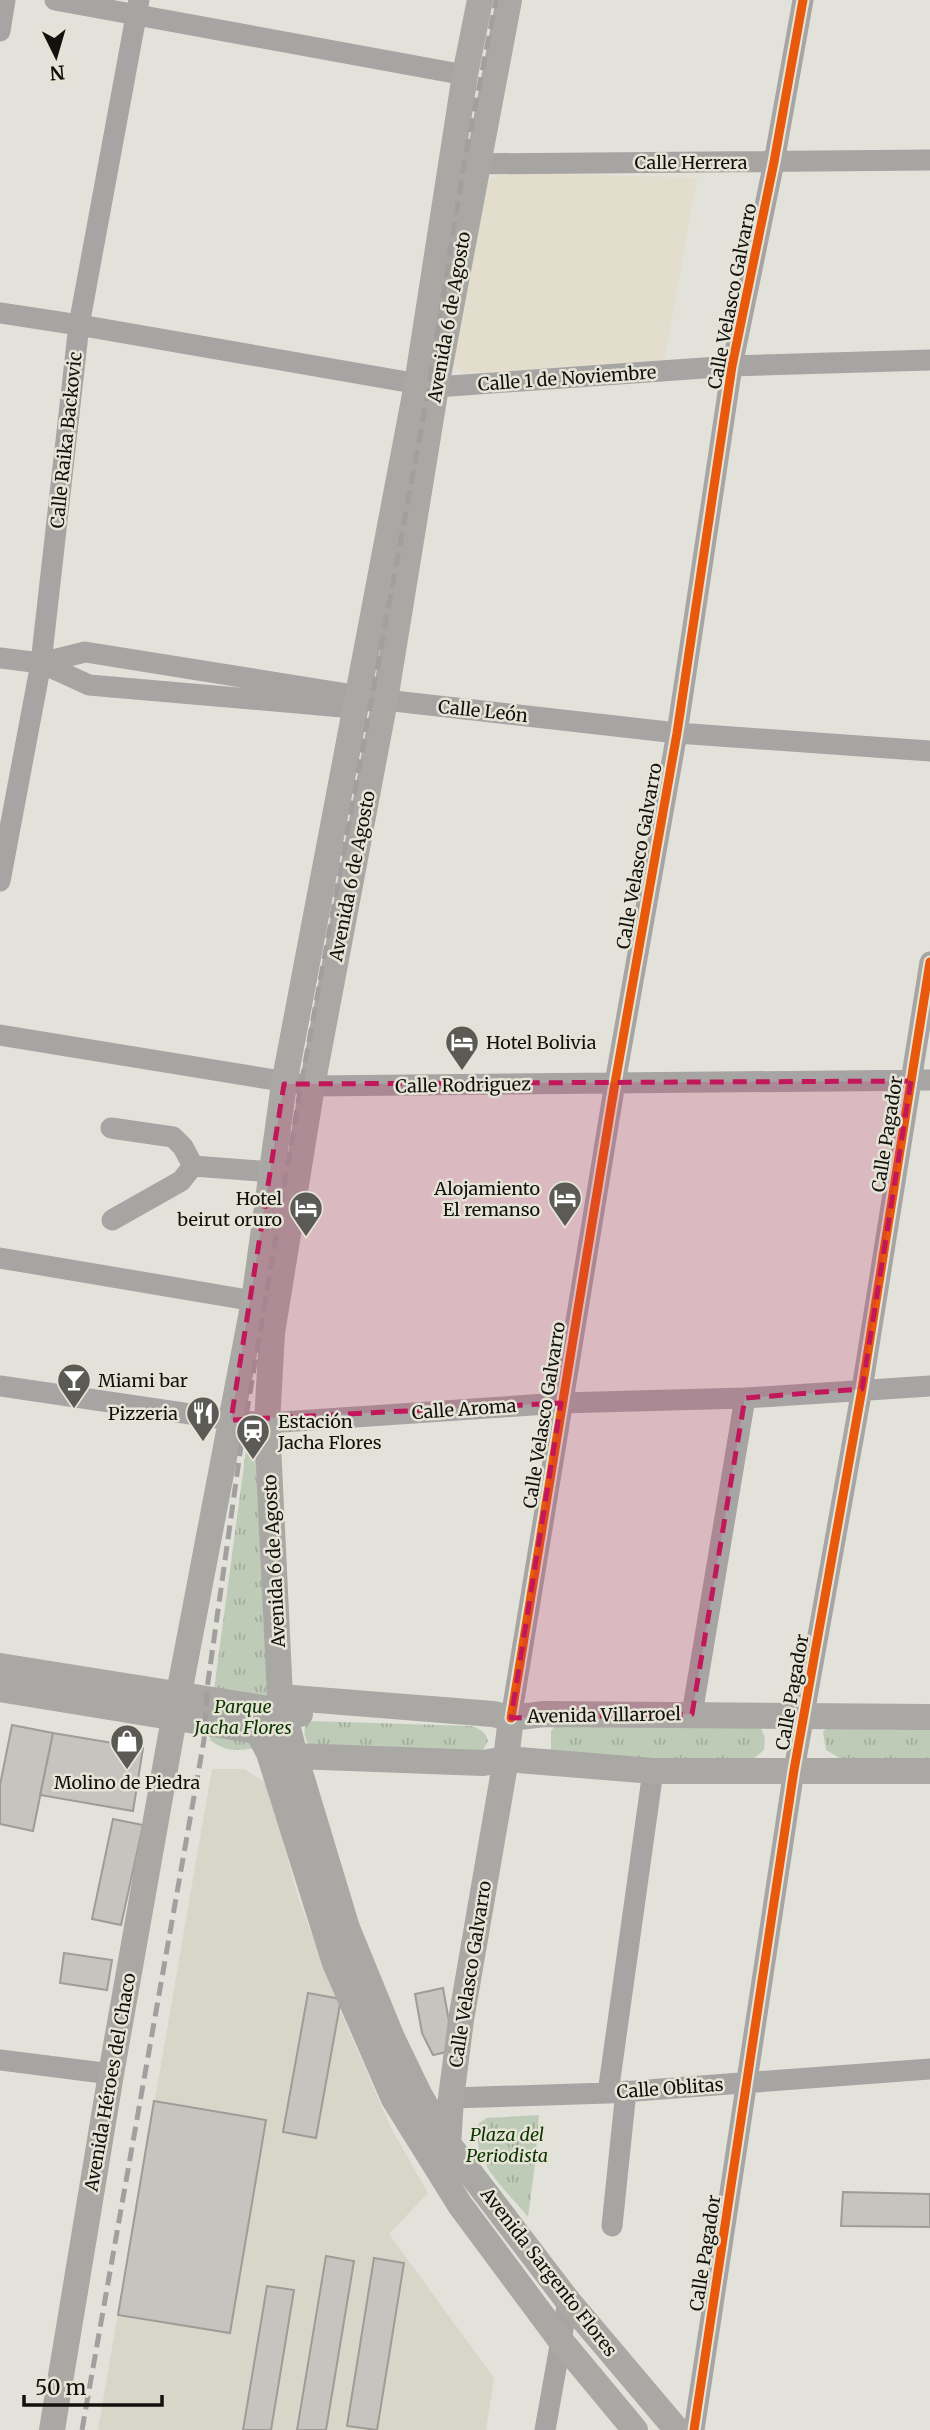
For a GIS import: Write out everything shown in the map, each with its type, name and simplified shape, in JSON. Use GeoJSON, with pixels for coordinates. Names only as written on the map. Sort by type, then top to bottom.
{"type":"FeatureCollection","features":[{"type":"Feature","properties":{"kind":"main road","name":"Avenida 6 de Agosto"},"geometry":{"type":"LineString","coordinates":[[465,164],[465,75],[480,0]]}},
{"type":"Feature","properties":{"kind":"main road","name":"Avenida 6 de Agosto"},"geometry":{"type":"LineString","coordinates":[[295,1756],[280,1697],[267,1423],[272,1333],[312,1086],[385,701],[427,386],[465,164],[509,0]]}},
{"type":"Feature","properties":{"kind":"main road","name":"Avenida 6 de Agosto"},"geometry":{"type":"LineString","coordinates":[[171,1735],[254,1301],[284,1084],[356,701],[427,386]]}},
{"type":"Feature","properties":{"kind":"main road"},"geometry":{"type":"LineString","coordinates":[[0,1655],[182,1679]]}},
{"type":"Feature","properties":{"kind":"main road"},"geometry":{"type":"LineString","coordinates":[[0,1666],[93,1693],[258,1732],[359,1732],[483,1724],[511,1718]]}},
{"type":"Feature","properties":{"kind":"main road"},"geometry":{"type":"LineString","coordinates":[[0,1689],[93,1693],[277,1711],[359,1732],[486,1751],[506,1759]]}},
{"type":"Feature","properties":{"kind":"main road","name":"Avenida Villarroel"},"geometry":{"type":"LineString","coordinates":[[280,1697],[493,1714],[511,1718],[544,1714],[930,1717]]}},
{"type":"Feature","properties":{"kind":"main road"},"geometry":{"type":"LineString","coordinates":[[0,1705],[252,1748],[277,1744],[285,1738],[288,1729]]}},
{"type":"Feature","properties":{"kind":"main road","name":"Calle Velasco Galvarro"},"geometry":{"type":"LineString","coordinates":[[440,2153],[511,1718]]}},
{"type":"Feature","properties":{"kind":"main road","name":"Avenida Sargento Flores"},"geometry":{"type":"LineString","coordinates":[[258,1732],[269,1753],[335,1963],[394,2099],[677,2430]]}},
{"type":"Feature","properties":{"kind":"main road","name":"Avenida Héroes del Chaco"},"geometry":{"type":"LineString","coordinates":[[52,2430],[171,1735]]}},
{"type":"Feature","properties":{"kind":"main road"},"geometry":{"type":"LineString","coordinates":[[295,1756],[483,1763],[506,1759],[653,1771],[930,1771]]}},
{"type":"Feature","properties":{"kind":"main road","name":"Avenida Sargento Flores"},"geometry":{"type":"LineString","coordinates":[[295,1756],[347,1928],[392,2038],[419,2094],[460,2204],[561,2341],[635,2430]]}},
{"type":"Feature","properties":{"kind":"street"},"geometry":{"type":"LineString","coordinates":[[0,31],[5,0]]}},
{"type":"Feature","properties":{"kind":"street"},"geometry":{"type":"LineString","coordinates":[[55,0],[138,7],[465,75]]}},
{"type":"Feature","properties":{"kind":"street","name":"Calle Velasco Galvarro"},"geometry":{"type":"LineString","coordinates":[[511,1718],[561,1403],[677,733],[732,366],[774,162],[803,0]]}},
{"type":"Feature","properties":{"kind":"street","name":"Calle Raika Backovic"},"geometry":{"type":"LineString","coordinates":[[0,881],[41,663],[79,325],[138,7]]}},
{"type":"Feature","properties":{"kind":"street","name":"Calle Herrera"},"geometry":{"type":"LineString","coordinates":[[465,164],[930,160]]}},
{"type":"Feature","properties":{"kind":"street","name":"Calle 1 de Noviembre"},"geometry":{"type":"LineString","coordinates":[[0,313],[427,386],[732,366],[930,360]]}},
{"type":"Feature","properties":{"kind":"street","name":"Calle León"},"geometry":{"type":"LineString","coordinates":[[41,663],[85,652],[356,701]]}},
{"type":"Feature","properties":{"kind":"street","name":"Calle León"},"geometry":{"type":"LineString","coordinates":[[0,658],[41,663],[89,685],[385,701],[677,733],[930,751]]}},
{"type":"Feature","properties":{"kind":"street","name":"Calle Pagador"},"geometry":{"type":"LineString","coordinates":[[694,2430],[803,1715],[920,1081],[930,962]]}},
{"type":"Feature","properties":{"kind":"street","name":"Calle Rodriguez"},"geometry":{"type":"LineString","coordinates":[[0,1035],[284,1084],[312,1086],[920,1081]]}},
{"type":"Feature","properties":{"kind":"street"},"geometry":{"type":"LineString","coordinates":[[111,1128],[173,1138],[183,1147],[193,1166]]}},
{"type":"Feature","properties":{"kind":"street"},"geometry":{"type":"LineString","coordinates":[[193,1166],[272,1172]]}},
{"type":"Feature","properties":{"kind":"street"},"geometry":{"type":"LineString","coordinates":[[112,1220],[181,1181],[193,1166]]}},
{"type":"Feature","properties":{"kind":"street"},"geometry":{"type":"LineString","coordinates":[[0,1258],[254,1301]]}},
{"type":"Feature","properties":{"kind":"street","name":"Calle Aroma"},"geometry":{"type":"LineString","coordinates":[[0,1386],[267,1423],[561,1403],[745,1398],[930,1386]]}},
{"type":"Feature","properties":{"kind":"street"},"geometry":{"type":"LineString","coordinates":[[692,1714],[745,1398]]}},
{"type":"Feature","properties":{"kind":"street"},"geometry":{"type":"LineString","coordinates":[[612,2226],[617,2092],[653,1771]]}},
{"type":"Feature","properties":{"kind":"street"},"geometry":{"type":"LineString","coordinates":[[0,2060],[111,2074]]}},
{"type":"Feature","properties":{"kind":"street","name":"Calle Oblitas"},"geometry":{"type":"LineString","coordinates":[[451,2098],[617,2092],[930,2070]]}},
{"type":"Feature","properties":{"kind":"street"},"geometry":{"type":"LineString","coordinates":[[545,2430],[568,2301]]}},
{"type":"Feature","properties":{"kind":"highlighted area"},"geometry":{"type":"Polygon","coordinates":[[[911,1081],[862,1389],[745,1398],[692,1714],[511,1718],[561,1403],[231,1420],[284,1084],[911,1081]]]}},
{"type":"Feature","properties":{"kind":"shaded area"},"geometry":{"type":"Polygon","coordinates":[[[505,172],[697,178],[664,363],[464,373],[452,363],[484,184],[505,172]]]}},
{"type":"Feature","properties":{"kind":"shaded area"},"geometry":{"type":"Polygon","coordinates":[[[212,1769],[244,1769],[268,1784],[297,1894],[339,2008],[391,2128],[428,2193],[389,2234],[494,2378],[486,2430],[98,2430],[212,1769]]]}},
{"type":"Feature","properties":{"kind":"green space","name":"Parque Jacha Flores"},"geometry":{"type":"Polygon","coordinates":[[[260,1447],[271,1698],[262,1745],[235,1750],[210,1740],[212,1705],[246,1450],[260,1447]]]}},
{"type":"Feature","properties":{"kind":"green space"},"geometry":{"type":"Polygon","coordinates":[[[307,1721],[471,1726],[482,1731],[488,1741],[481,1753],[311,1748],[305,1735],[307,1721]]]}},
{"type":"Feature","properties":{"kind":"green space"},"geometry":{"type":"Polygon","coordinates":[[[560,1721],[761,1728],[765,1738],[764,1750],[752,1760],[666,1761],[551,1752],[551,1731],[560,1721]]]}},
{"type":"Feature","properties":{"kind":"green space"},"geometry":{"type":"Polygon","coordinates":[[[930,1722],[930,1760],[841,1759],[826,1750],[823,1732],[829,1726],[930,1722]]]}},
{"type":"Feature","properties":{"kind":"green space","name":"Plaza del Periodista"},"geometry":{"type":"Polygon","coordinates":[[[539,2115],[528,2217],[492,2174],[479,2150],[477,2137],[479,2123],[487,2118],[539,2115]]]}},
{"type":"Feature","properties":{"kind":"building"},"geometry":{"type":"Polygon","coordinates":[[[12,1725],[53,1733],[33,1831],[0,1824],[0,1785],[12,1725]]]}},
{"type":"Feature","properties":{"kind":"building"},"geometry":{"type":"Polygon","coordinates":[[[53,1733],[143,1748],[133,1811],[40,1795],[53,1733]]]}},
{"type":"Feature","properties":{"kind":"building"},"geometry":{"type":"Polygon","coordinates":[[[113,1819],[143,1825],[121,1925],[92,1919],[113,1819]]]}},
{"type":"Feature","properties":{"kind":"building"},"geometry":{"type":"Polygon","coordinates":[[[64,1953],[112,1960],[107,1990],[60,1983],[64,1953]]]}},
{"type":"Feature","properties":{"kind":"building"},"geometry":{"type":"Polygon","coordinates":[[[443,1988],[450,2027],[447,2052],[433,2055],[422,2033],[415,1994],[443,1988]]]}},
{"type":"Feature","properties":{"kind":"building"},"geometry":{"type":"Polygon","coordinates":[[[308,1993],[341,1999],[316,2138],[283,2132],[308,1993]]]}},
{"type":"Feature","properties":{"kind":"building"},"geometry":{"type":"Polygon","coordinates":[[[154,2101],[266,2120],[230,2333],[118,2315],[154,2101]]]}},
{"type":"Feature","properties":{"kind":"building"},"geometry":{"type":"Polygon","coordinates":[[[843,2192],[930,2194],[930,2227],[841,2226],[843,2192]]]}},
{"type":"Feature","properties":{"kind":"building"},"geometry":{"type":"Polygon","coordinates":[[[326,2256],[354,2261],[326,2430],[297,2430],[326,2256]]]}},
{"type":"Feature","properties":{"kind":"building"},"geometry":{"type":"Polygon","coordinates":[[[374,2258],[404,2263],[377,2430],[347,2426],[374,2258]]]}},
{"type":"Feature","properties":{"kind":"building"},"geometry":{"type":"Polygon","coordinates":[[[267,2286],[294,2290],[271,2430],[243,2430],[267,2286]]]}},
{"type":"Feature","properties":{"kind":"railway"},"geometry":{"type":"LineString","coordinates":[[82,2430],[204,1740],[207,1689],[240,1453],[301,1085],[429,386],[464,164],[496,0]]}},
{"type":"Feature","properties":{"kind":"cycle path"},"geometry":{"type":"LineString","coordinates":[[511,1718],[615,1083],[677,733],[732,366],[774,162],[803,0]]}},
{"type":"Feature","properties":{"kind":"cycle path"},"geometry":{"type":"LineString","coordinates":[[694,2430],[794,1770],[862,1389],[930,962]]}},
{"type":"Feature","properties":{"kind":"place","name":"Hotel Bolivia"},"geometry":{"type":"Point","coordinates":[462,1072]}},
{"type":"Feature","properties":{"kind":"place","name":"Alojamiento El remanso"},"geometry":{"type":"Point","coordinates":[565,1228]}},
{"type":"Feature","properties":{"kind":"place","name":"Hotel beirut oruro"},"geometry":{"type":"Point","coordinates":[306,1238]}},
{"type":"Feature","properties":{"kind":"place","name":"Miami bar"},"geometry":{"type":"Point","coordinates":[74,1410]}},
{"type":"Feature","properties":{"kind":"place","name":"Pizzeria"},"geometry":{"type":"Point","coordinates":[203,1443]}},
{"type":"Feature","properties":{"kind":"place","name":"Estación Jacha Flores"},"geometry":{"type":"Point","coordinates":[253,1461]}},
{"type":"Feature","properties":{"kind":"place","name":"Molino de Piedra"},"geometry":{"type":"Point","coordinates":[127,1771]}}]}
